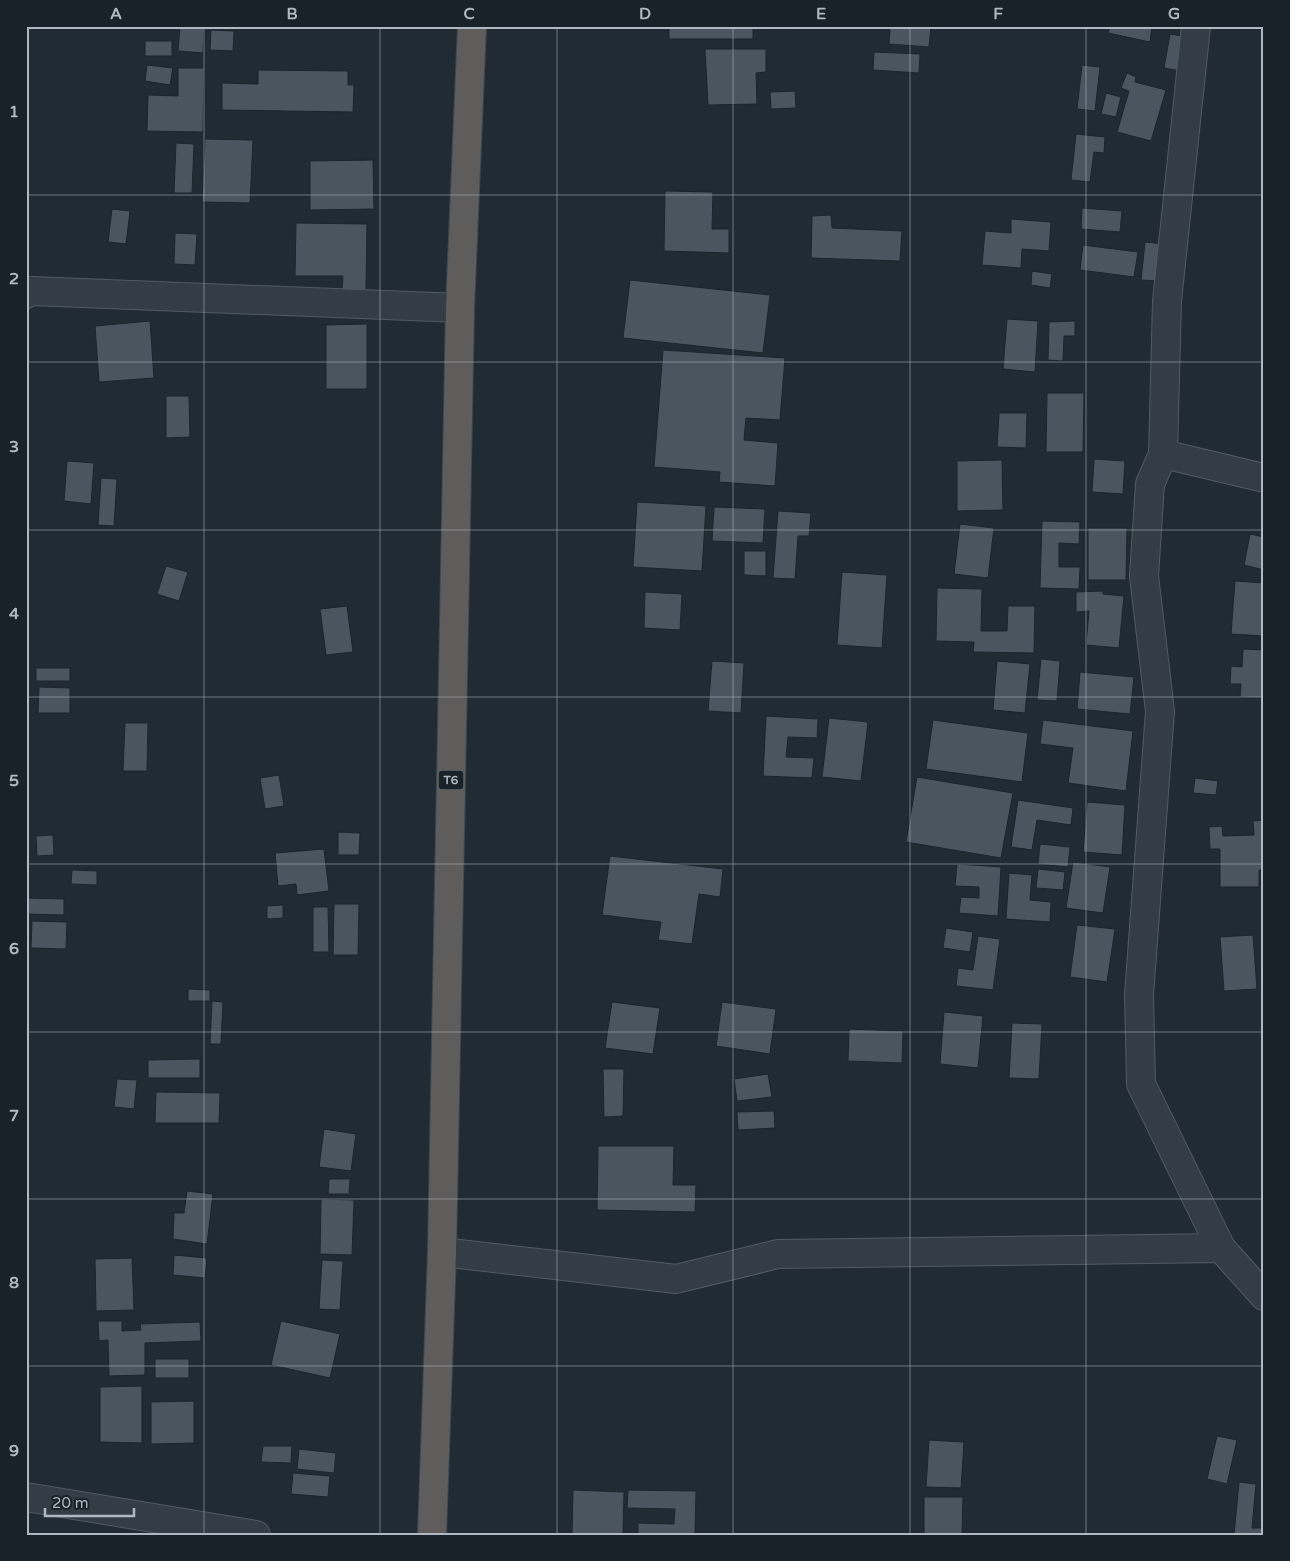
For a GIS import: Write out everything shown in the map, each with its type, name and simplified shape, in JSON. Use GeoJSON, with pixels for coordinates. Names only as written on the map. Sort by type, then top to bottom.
{"type":"FeatureCollection","features":[{"type":"Feature","properties":{"kind":"highway","name":"T6"},"geometry":{"type":"LineString","coordinates":[[432,1535],[442,1252],[460,308],[472,26]]}},
{"type":"Feature","properties":{"kind":"street"},"geometry":{"type":"LineString","coordinates":[[1196,26],[1167,300],[1163,454],[1150,484],[1144,576],[1160,711],[1140,995],[1141,1084],[1221,1248],[1264,1296]]}},
{"type":"Feature","properties":{"kind":"street"},"geometry":{"type":"LineString","coordinates":[[28,290],[460,308]]}},
{"type":"Feature","properties":{"kind":"street"},"geometry":{"type":"LineString","coordinates":[[1163,454],[1264,478]]}},
{"type":"Feature","properties":{"kind":"street"},"geometry":{"type":"LineString","coordinates":[[442,1252],[676,1279],[778,1254],[1221,1248]]}},
{"type":"Feature","properties":{"kind":"street"},"geometry":{"type":"LineString","coordinates":[[26,1497],[256,1535]]}},
{"type":"Feature","properties":{"kind":"building"},"geometry":{"type":"Polygon","coordinates":[[[180,26],[204,26],[203,53],[178,51],[180,26]]]}},
{"type":"Feature","properties":{"kind":"building"},"geometry":{"type":"Polygon","coordinates":[[[669,26],[753,26],[753,39],[669,39],[669,26]]]}},
{"type":"Feature","properties":{"kind":"building"},"geometry":{"type":"Polygon","coordinates":[[[763,26],[792,26],[792,29],[763,29],[763,26]]]}},
{"type":"Feature","properties":{"kind":"building"},"geometry":{"type":"Polygon","coordinates":[[[890,26],[931,26],[929,47],[889,44],[890,26]]]}},
{"type":"Feature","properties":{"kind":"building"},"geometry":{"type":"Polygon","coordinates":[[[1110,26],[1152,26],[1150,42],[1108,33],[1110,26]]]}},
{"type":"Feature","properties":{"kind":"building"},"geometry":{"type":"Polygon","coordinates":[[[211,30],[234,31],[233,51],[210,50],[211,30]]]}},
{"type":"Feature","properties":{"kind":"building"},"geometry":{"type":"Polygon","coordinates":[[[1170,34],[1187,37],[1181,71],[1164,68],[1170,34]]]}},
{"type":"Feature","properties":{"kind":"building"},"geometry":{"type":"Polygon","coordinates":[[[145,41],[172,41],[172,56],[145,56],[145,41]]]}},
{"type":"Feature","properties":{"kind":"building"},"geometry":{"type":"Polygon","coordinates":[[[705,49],[766,49],[766,72],[756,73],[757,104],[708,105],[705,49]]]}},
{"type":"Feature","properties":{"kind":"building"},"geometry":{"type":"Polygon","coordinates":[[[874,52],[920,54],[919,73],[873,70],[874,52]]]}},
{"type":"Feature","properties":{"kind":"building"},"geometry":{"type":"Polygon","coordinates":[[[147,65],[173,68],[170,85],[145,81],[147,65]]]}},
{"type":"Feature","properties":{"kind":"building"},"geometry":{"type":"Polygon","coordinates":[[[1082,65],[1100,67],[1095,111],[1077,109],[1082,65]]]}},
{"type":"Feature","properties":{"kind":"building"},"geometry":{"type":"Polygon","coordinates":[[[178,68],[204,68],[203,132],[147,131],[148,95],[178,96],[178,68]]]}},
{"type":"Feature","properties":{"kind":"building"},"geometry":{"type":"Polygon","coordinates":[[[258,70],[348,71],[348,85],[354,85],[353,112],[222,110],[222,83],[258,84],[258,70]]]}},
{"type":"Feature","properties":{"kind":"building"},"geometry":{"type":"Polygon","coordinates":[[[1127,73],[1136,77],[1135,82],[1166,90],[1151,141],[1117,132],[1129,91],[1121,88],[1127,73]]]}},
{"type":"Feature","properties":{"kind":"building"},"geometry":{"type":"Polygon","coordinates":[[[795,91],[796,108],[771,109],[770,92],[795,91]]]}},
{"type":"Feature","properties":{"kind":"building"},"geometry":{"type":"Polygon","coordinates":[[[1106,93],[1121,97],[1116,117],[1101,114],[1106,93]]]}},
{"type":"Feature","properties":{"kind":"building"},"geometry":{"type":"Polygon","coordinates":[[[1076,134],[1105,137],[1104,153],[1094,152],[1090,182],[1071,180],[1076,134]]]}},
{"type":"Feature","properties":{"kind":"building"},"geometry":{"type":"Polygon","coordinates":[[[205,139],[253,140],[250,203],[202,202],[205,139]]]}},
{"type":"Feature","properties":{"kind":"building"},"geometry":{"type":"Polygon","coordinates":[[[176,143],[194,144],[192,193],[174,193],[176,143]]]}},
{"type":"Feature","properties":{"kind":"building"},"geometry":{"type":"Polygon","coordinates":[[[373,160],[374,209],[310,210],[310,161],[373,160]]]}},
{"type":"Feature","properties":{"kind":"building"},"geometry":{"type":"Polygon","coordinates":[[[665,191],[713,192],[712,229],[729,229],[729,253],[664,251],[665,191]]]}},
{"type":"Feature","properties":{"kind":"building"},"geometry":{"type":"Polygon","coordinates":[[[1082,208],[1122,211],[1120,232],[1081,229],[1082,208]]]}},
{"type":"Feature","properties":{"kind":"building"},"geometry":{"type":"Polygon","coordinates":[[[112,209],[130,211],[126,244],[108,242],[112,209]]]}},
{"type":"Feature","properties":{"kind":"building"},"geometry":{"type":"Polygon","coordinates":[[[831,215],[832,228],[902,231],[900,261],[811,258],[812,216],[831,215]]]}},
{"type":"Feature","properties":{"kind":"building"},"geometry":{"type":"Polygon","coordinates":[[[1011,219],[1051,222],[1049,251],[1022,249],[1021,268],[982,265],[985,231],[1011,233],[1011,219]]]}},
{"type":"Feature","properties":{"kind":"building"},"geometry":{"type":"Polygon","coordinates":[[[296,223],[367,224],[366,290],[342,290],[343,276],[295,276],[296,223]]]}},
{"type":"Feature","properties":{"kind":"building"},"geometry":{"type":"Polygon","coordinates":[[[175,233],[197,234],[195,265],[174,264],[175,233]]]}},
{"type":"Feature","properties":{"kind":"building"},"geometry":{"type":"Polygon","coordinates":[[[1145,242],[1164,244],[1160,281],[1141,280],[1145,242]]]}},
{"type":"Feature","properties":{"kind":"building"},"geometry":{"type":"Polygon","coordinates":[[[1083,245],[1138,252],[1134,277],[1080,270],[1083,245]]]}},
{"type":"Feature","properties":{"kind":"building"},"geometry":{"type":"Polygon","coordinates":[[[1032,271],[1052,274],[1050,288],[1031,285],[1032,271]]]}},
{"type":"Feature","properties":{"kind":"building"},"geometry":{"type":"Polygon","coordinates":[[[630,280],[770,295],[763,353],[623,338],[630,280]]]}},
{"type":"Feature","properties":{"kind":"building"},"geometry":{"type":"Polygon","coordinates":[[[1007,319],[1038,321],[1035,372],[1003,369],[1007,319]]]}},
{"type":"Feature","properties":{"kind":"building"},"geometry":{"type":"Polygon","coordinates":[[[150,321],[154,378],[99,382],[95,326],[150,321]]]}},
{"type":"Feature","properties":{"kind":"building"},"geometry":{"type":"Polygon","coordinates":[[[1075,321],[1075,336],[1064,336],[1063,361],[1048,360],[1049,322],[1075,321]]]}},
{"type":"Feature","properties":{"kind":"building"},"geometry":{"type":"Polygon","coordinates":[[[367,324],[367,389],[326,389],[326,325],[367,324]]]}},
{"type":"Feature","properties":{"kind":"building"},"geometry":{"type":"Polygon","coordinates":[[[663,350],[785,358],[780,420],[746,418],[744,440],[778,443],[775,486],[719,482],[720,472],[654,467],[663,350]]]}},
{"type":"Feature","properties":{"kind":"building"},"geometry":{"type":"Polygon","coordinates":[[[1047,393],[1084,393],[1083,452],[1046,452],[1047,393]]]}},
{"type":"Feature","properties":{"kind":"building"},"geometry":{"type":"Polygon","coordinates":[[[166,396],[189,396],[190,437],[166,438],[166,396]]]}},
{"type":"Feature","properties":{"kind":"building"},"geometry":{"type":"Polygon","coordinates":[[[999,413],[1027,413],[1026,448],[997,447],[999,413]]]}},
{"type":"Feature","properties":{"kind":"building"},"geometry":{"type":"Polygon","coordinates":[[[1094,459],[1125,461],[1123,494],[1092,492],[1094,459]]]}},
{"type":"Feature","properties":{"kind":"building"},"geometry":{"type":"Polygon","coordinates":[[[1002,460],[1003,510],[957,511],[957,461],[1002,460]]]}},
{"type":"Feature","properties":{"kind":"building"},"geometry":{"type":"Polygon","coordinates":[[[67,461],[94,463],[91,504],[64,501],[67,461]]]}},
{"type":"Feature","properties":{"kind":"building"},"geometry":{"type":"Polygon","coordinates":[[[101,478],[117,479],[114,526],[98,525],[101,478]]]}},
{"type":"Feature","properties":{"kind":"building"},"geometry":{"type":"Polygon","coordinates":[[[637,502],[706,506],[702,571],[633,567],[637,502]]]}},
{"type":"Feature","properties":{"kind":"building"},"geometry":{"type":"Polygon","coordinates":[[[714,507],[765,509],[763,543],[712,541],[714,507]]]}},
{"type":"Feature","properties":{"kind":"building"},"geometry":{"type":"Polygon","coordinates":[[[778,511],[811,513],[809,536],[798,536],[795,579],[773,578],[778,511]]]}},
{"type":"Feature","properties":{"kind":"building"},"geometry":{"type":"Polygon","coordinates":[[[1042,521],[1080,522],[1079,544],[1059,543],[1059,567],[1080,567],[1079,589],[1040,588],[1042,521]]]}},
{"type":"Feature","properties":{"kind":"building"},"geometry":{"type":"Polygon","coordinates":[[[960,524],[994,528],[988,578],[954,574],[960,524]]]}},
{"type":"Feature","properties":{"kind":"building"},"geometry":{"type":"Polygon","coordinates":[[[1088,528],[1127,528],[1126,580],[1088,580],[1088,528]]]}},
{"type":"Feature","properties":{"kind":"building"},"geometry":{"type":"Polygon","coordinates":[[[1250,534],[1264,537],[1264,570],[1244,565],[1250,534]]]}},
{"type":"Feature","properties":{"kind":"building"},"geometry":{"type":"Polygon","coordinates":[[[744,551],[766,551],[766,576],[744,575],[744,551]]]}},
{"type":"Feature","properties":{"kind":"building"},"geometry":{"type":"Polygon","coordinates":[[[166,566],[188,572],[179,601],[157,594],[166,566]]]}},
{"type":"Feature","properties":{"kind":"building"},"geometry":{"type":"Polygon","coordinates":[[[842,572],[887,575],[882,648],[837,645],[842,572]]]}},
{"type":"Feature","properties":{"kind":"building"},"geometry":{"type":"Polygon","coordinates":[[[1235,581],[1264,583],[1264,636],[1231,634],[1235,581]]]}},
{"type":"Feature","properties":{"kind":"building"},"geometry":{"type":"Polygon","coordinates":[[[937,588],[982,589],[981,631],[1007,631],[1008,606],[1035,606],[1034,653],[973,652],[974,642],[936,641],[937,588]]]}},
{"type":"Feature","properties":{"kind":"building"},"geometry":{"type":"Polygon","coordinates":[[[1103,591],[1103,594],[1124,596],[1119,648],[1086,645],[1089,611],[1076,612],[1076,592],[1103,591]]]}},
{"type":"Feature","properties":{"kind":"building"},"geometry":{"type":"Polygon","coordinates":[[[645,592],[682,594],[680,630],[644,628],[645,592]]]}},
{"type":"Feature","properties":{"kind":"building"},"geometry":{"type":"Polygon","coordinates":[[[347,606],[353,652],[326,655],[320,609],[347,606]]]}},
{"type":"Feature","properties":{"kind":"building"},"geometry":{"type":"Polygon","coordinates":[[[1243,649],[1264,650],[1264,698],[1240,697],[1241,684],[1230,684],[1231,666],[1242,667],[1243,649]]]}},
{"type":"Feature","properties":{"kind":"building"},"geometry":{"type":"Polygon","coordinates":[[[1041,659],[1060,661],[1057,701],[1037,700],[1041,659]]]}},
{"type":"Feature","properties":{"kind":"building"},"geometry":{"type":"Polygon","coordinates":[[[712,661],[744,663],[741,713],[708,711],[712,661]]]}},
{"type":"Feature","properties":{"kind":"building"},"geometry":{"type":"Polygon","coordinates":[[[997,661],[1030,664],[1025,713],[993,710],[997,661]]]}},
{"type":"Feature","properties":{"kind":"building"},"geometry":{"type":"Polygon","coordinates":[[[36,668],[70,668],[70,681],[36,681],[36,668]]]}},
{"type":"Feature","properties":{"kind":"building"},"geometry":{"type":"Polygon","coordinates":[[[1080,672],[1134,677],[1130,714],[1077,709],[1080,672]]]}},
{"type":"Feature","properties":{"kind":"building"},"geometry":{"type":"Polygon","coordinates":[[[39,687],[70,688],[70,713],[38,713],[39,687]]]}},
{"type":"Feature","properties":{"kind":"building"},"geometry":{"type":"Polygon","coordinates":[[[766,716],[818,719],[817,738],[788,737],[786,757],[814,758],[812,778],[763,776],[766,716]]]}},
{"type":"Feature","properties":{"kind":"building"},"geometry":{"type":"Polygon","coordinates":[[[829,718],[868,722],[861,781],[822,777],[829,718]]]}},
{"type":"Feature","properties":{"kind":"building"},"geometry":{"type":"Polygon","coordinates":[[[933,720],[1028,733],[1022,782],[926,769],[933,720]]]}},
{"type":"Feature","properties":{"kind":"building"},"geometry":{"type":"Polygon","coordinates":[[[1043,720],[1133,731],[1126,791],[1068,783],[1073,748],[1040,744],[1043,720]]]}},
{"type":"Feature","properties":{"kind":"building"},"geometry":{"type":"Polygon","coordinates":[[[125,723],[148,723],[147,771],[123,771],[125,723]]]}},
{"type":"Feature","properties":{"kind":"building"},"geometry":{"type":"Polygon","coordinates":[[[279,775],[284,806],[265,809],[260,778],[279,775]]]}},
{"type":"Feature","properties":{"kind":"building"},"geometry":{"type":"Polygon","coordinates":[[[917,777],[1013,793],[1001,858],[906,842],[917,777]]]}},
{"type":"Feature","properties":{"kind":"building"},"geometry":{"type":"Polygon","coordinates":[[[1195,778],[1218,781],[1216,795],[1193,793],[1195,778]]]}},
{"type":"Feature","properties":{"kind":"building"},"geometry":{"type":"Polygon","coordinates":[[[1018,800],[1073,808],[1071,825],[1037,820],[1032,850],[1011,847],[1018,800]]]}},
{"type":"Feature","properties":{"kind":"building"},"geometry":{"type":"Polygon","coordinates":[[[1087,802],[1125,805],[1122,855],[1083,852],[1087,802]]]}},
{"type":"Feature","properties":{"kind":"building"},"geometry":{"type":"Polygon","coordinates":[[[1264,820],[1264,870],[1259,870],[1259,887],[1220,887],[1220,849],[1210,849],[1209,827],[1222,826],[1223,836],[1254,835],[1253,821],[1264,820]]]}},
{"type":"Feature","properties":{"kind":"building"},"geometry":{"type":"Polygon","coordinates":[[[338,832],[360,833],[359,855],[338,855],[338,832]]]}},
{"type":"Feature","properties":{"kind":"building"},"geometry":{"type":"Polygon","coordinates":[[[53,835],[54,855],[37,856],[36,836],[53,835]]]}},
{"type":"Feature","properties":{"kind":"building"},"geometry":{"type":"Polygon","coordinates":[[[1040,844],[1070,847],[1068,867],[1038,864],[1040,844]]]}},
{"type":"Feature","properties":{"kind":"building"},"geometry":{"type":"Polygon","coordinates":[[[324,849],[329,891],[297,895],[296,884],[278,886],[275,853],[324,849]]]}},
{"type":"Feature","properties":{"kind":"building"},"geometry":{"type":"Polygon","coordinates":[[[610,856],[723,869],[720,897],[699,894],[692,944],[658,940],[661,922],[602,915],[610,856]]]}},
{"type":"Feature","properties":{"kind":"building"},"geometry":{"type":"Polygon","coordinates":[[[1073,862],[1110,867],[1103,913],[1066,908],[1073,862]]]}},
{"type":"Feature","properties":{"kind":"building"},"geometry":{"type":"Polygon","coordinates":[[[957,864],[1001,867],[998,916],[959,913],[961,897],[979,898],[979,887],[955,886],[957,864]]]}},
{"type":"Feature","properties":{"kind":"building"},"geometry":{"type":"Polygon","coordinates":[[[1038,869],[1065,872],[1063,890],[1036,888],[1038,869]]]}},
{"type":"Feature","properties":{"kind":"building"},"geometry":{"type":"Polygon","coordinates":[[[72,870],[97,871],[97,885],[71,884],[72,870]]]}},
{"type":"Feature","properties":{"kind":"building"},"geometry":{"type":"Polygon","coordinates":[[[1009,873],[1032,875],[1030,900],[1051,902],[1050,922],[1006,919],[1009,873]]]}},
{"type":"Feature","properties":{"kind":"building"},"geometry":{"type":"Polygon","coordinates":[[[26,898],[64,899],[64,915],[26,914],[26,898]]]}},
{"type":"Feature","properties":{"kind":"building"},"geometry":{"type":"Polygon","coordinates":[[[334,904],[359,904],[358,955],[333,955],[334,904]]]}},
{"type":"Feature","properties":{"kind":"building"},"geometry":{"type":"Polygon","coordinates":[[[283,905],[283,918],[267,919],[267,906],[283,905]]]}},
{"type":"Feature","properties":{"kind":"building"},"geometry":{"type":"Polygon","coordinates":[[[313,907],[328,907],[329,952],[313,952],[313,907]]]}},
{"type":"Feature","properties":{"kind":"building"},"geometry":{"type":"Polygon","coordinates":[[[32,921],[67,922],[66,949],[31,948],[32,921]]]}},
{"type":"Feature","properties":{"kind":"building"},"geometry":{"type":"Polygon","coordinates":[[[1077,925],[1115,929],[1107,982],[1070,977],[1077,925]]]}},
{"type":"Feature","properties":{"kind":"building"},"geometry":{"type":"Polygon","coordinates":[[[946,928],[973,932],[970,952],[943,948],[946,928]]]}},
{"type":"Feature","properties":{"kind":"building"},"geometry":{"type":"Polygon","coordinates":[[[1253,935],[1257,989],[1224,991],[1220,937],[1253,935]]]}},
{"type":"Feature","properties":{"kind":"building"},"geometry":{"type":"Polygon","coordinates":[[[978,936],[1000,939],[993,990],[956,986],[958,968],[973,970],[978,936]]]}},
{"type":"Feature","properties":{"kind":"building"},"geometry":{"type":"Polygon","coordinates":[[[188,989],[210,990],[210,1001],[188,1001],[188,989]]]}},
{"type":"Feature","properties":{"kind":"building"},"geometry":{"type":"Polygon","coordinates":[[[212,1001],[223,1002],[221,1044],[210,1044],[212,1001]]]}},
{"type":"Feature","properties":{"kind":"building"},"geometry":{"type":"Polygon","coordinates":[[[612,1002],[660,1008],[653,1054],[605,1048],[612,1002]]]}},
{"type":"Feature","properties":{"kind":"building"},"geometry":{"type":"Polygon","coordinates":[[[722,1002],[776,1009],[770,1054],[716,1046],[722,1002]]]}},
{"type":"Feature","properties":{"kind":"building"},"geometry":{"type":"Polygon","coordinates":[[[944,1012],[983,1016],[978,1068],[940,1064],[944,1012]]]}},
{"type":"Feature","properties":{"kind":"building"},"geometry":{"type":"Polygon","coordinates":[[[1012,1023],[1042,1024],[1039,1079],[1009,1078],[1012,1023]]]}},
{"type":"Feature","properties":{"kind":"building"},"geometry":{"type":"Polygon","coordinates":[[[849,1029],[903,1031],[902,1063],[848,1061],[849,1029]]]}},
{"type":"Feature","properties":{"kind":"building"},"geometry":{"type":"Polygon","coordinates":[[[200,1059],[200,1078],[148,1078],[148,1060],[200,1059]]]}},
{"type":"Feature","properties":{"kind":"building"},"geometry":{"type":"Polygon","coordinates":[[[603,1069],[624,1069],[623,1116],[604,1117],[603,1069]]]}},
{"type":"Feature","properties":{"kind":"building"},"geometry":{"type":"Polygon","coordinates":[[[768,1074],[772,1097],[737,1101],[734,1079],[768,1074]]]}},
{"type":"Feature","properties":{"kind":"building"},"geometry":{"type":"Polygon","coordinates":[[[117,1079],[137,1080],[134,1109],[114,1107],[117,1079]]]}},
{"type":"Feature","properties":{"kind":"building"},"geometry":{"type":"Polygon","coordinates":[[[156,1092],[220,1093],[219,1123],[155,1123],[156,1092]]]}},
{"type":"Feature","properties":{"kind":"building"},"geometry":{"type":"Polygon","coordinates":[[[774,1111],[775,1128],[738,1130],[737,1112],[774,1111]]]}},
{"type":"Feature","properties":{"kind":"building"},"geometry":{"type":"Polygon","coordinates":[[[324,1129],[356,1134],[351,1171],[319,1167],[324,1129]]]}},
{"type":"Feature","properties":{"kind":"building"},"geometry":{"type":"Polygon","coordinates":[[[598,1146],[674,1146],[673,1185],[696,1185],[695,1212],[597,1210],[598,1146]]]}},
{"type":"Feature","properties":{"kind":"building"},"geometry":{"type":"Polygon","coordinates":[[[329,1179],[350,1179],[349,1194],[328,1194],[329,1179]]]}},
{"type":"Feature","properties":{"kind":"building"},"geometry":{"type":"Polygon","coordinates":[[[187,1191],[213,1194],[207,1244],[173,1239],[174,1213],[184,1213],[187,1191]]]}},
{"type":"Feature","properties":{"kind":"building"},"geometry":{"type":"Polygon","coordinates":[[[321,1199],[354,1200],[352,1255],[320,1254],[321,1199]]]}},
{"type":"Feature","properties":{"kind":"building"},"geometry":{"type":"Polygon","coordinates":[[[174,1255],[207,1258],[205,1278],[173,1275],[174,1255]]]}},
{"type":"Feature","properties":{"kind":"building"},"geometry":{"type":"Polygon","coordinates":[[[132,1258],[134,1310],[96,1311],[95,1259],[132,1258]]]}},
{"type":"Feature","properties":{"kind":"building"},"geometry":{"type":"Polygon","coordinates":[[[322,1260],[343,1261],[340,1310],[319,1309],[322,1260]]]}},
{"type":"Feature","properties":{"kind":"building"},"geometry":{"type":"Polygon","coordinates":[[[98,1321],[122,1321],[122,1331],[141,1330],[140,1324],[200,1322],[201,1341],[145,1343],[145,1375],[109,1376],[108,1340],[99,1341],[98,1321]]]}},
{"type":"Feature","properties":{"kind":"building"},"geometry":{"type":"Polygon","coordinates":[[[281,1321],[340,1334],[330,1378],[271,1365],[281,1321]]]}},
{"type":"Feature","properties":{"kind":"building"},"geometry":{"type":"Polygon","coordinates":[[[155,1359],[189,1359],[189,1378],[155,1378],[155,1359]]]}},
{"type":"Feature","properties":{"kind":"building"},"geometry":{"type":"Polygon","coordinates":[[[142,1386],[142,1443],[100,1442],[100,1387],[142,1386]]]}},
{"type":"Feature","properties":{"kind":"building"},"geometry":{"type":"Polygon","coordinates":[[[194,1401],[194,1443],[151,1444],[151,1402],[194,1401]]]}},
{"type":"Feature","properties":{"kind":"building"},"geometry":{"type":"Polygon","coordinates":[[[1217,1436],[1237,1440],[1227,1484],[1207,1479],[1217,1436]]]}},
{"type":"Feature","properties":{"kind":"building"},"geometry":{"type":"Polygon","coordinates":[[[929,1440],[964,1442],[961,1488],[926,1487],[929,1440]]]}},
{"type":"Feature","properties":{"kind":"building"},"geometry":{"type":"Polygon","coordinates":[[[263,1446],[292,1446],[291,1463],[261,1462],[263,1446]]]}},
{"type":"Feature","properties":{"kind":"building"},"geometry":{"type":"Polygon","coordinates":[[[299,1449],[336,1453],[334,1473],[297,1469],[299,1449]]]}},
{"type":"Feature","properties":{"kind":"building"},"geometry":{"type":"Polygon","coordinates":[[[293,1473],[330,1476],[328,1497],[291,1494],[293,1473]]]}},
{"type":"Feature","properties":{"kind":"building"},"geometry":{"type":"Polygon","coordinates":[[[1239,1482],[1256,1484],[1252,1528],[1264,1528],[1264,1535],[1234,1535],[1239,1482]]]}},
{"type":"Feature","properties":{"kind":"building"},"geometry":{"type":"Polygon","coordinates":[[[573,1490],[624,1492],[623,1535],[572,1535],[573,1490]]]}},
{"type":"Feature","properties":{"kind":"building"},"geometry":{"type":"Polygon","coordinates":[[[628,1490],[696,1491],[695,1535],[638,1535],[638,1523],[674,1524],[675,1509],[627,1508],[628,1490]]]}},
{"type":"Feature","properties":{"kind":"building"},"geometry":{"type":"Polygon","coordinates":[[[924,1497],[963,1497],[962,1535],[924,1535],[924,1497]]]}}]}
